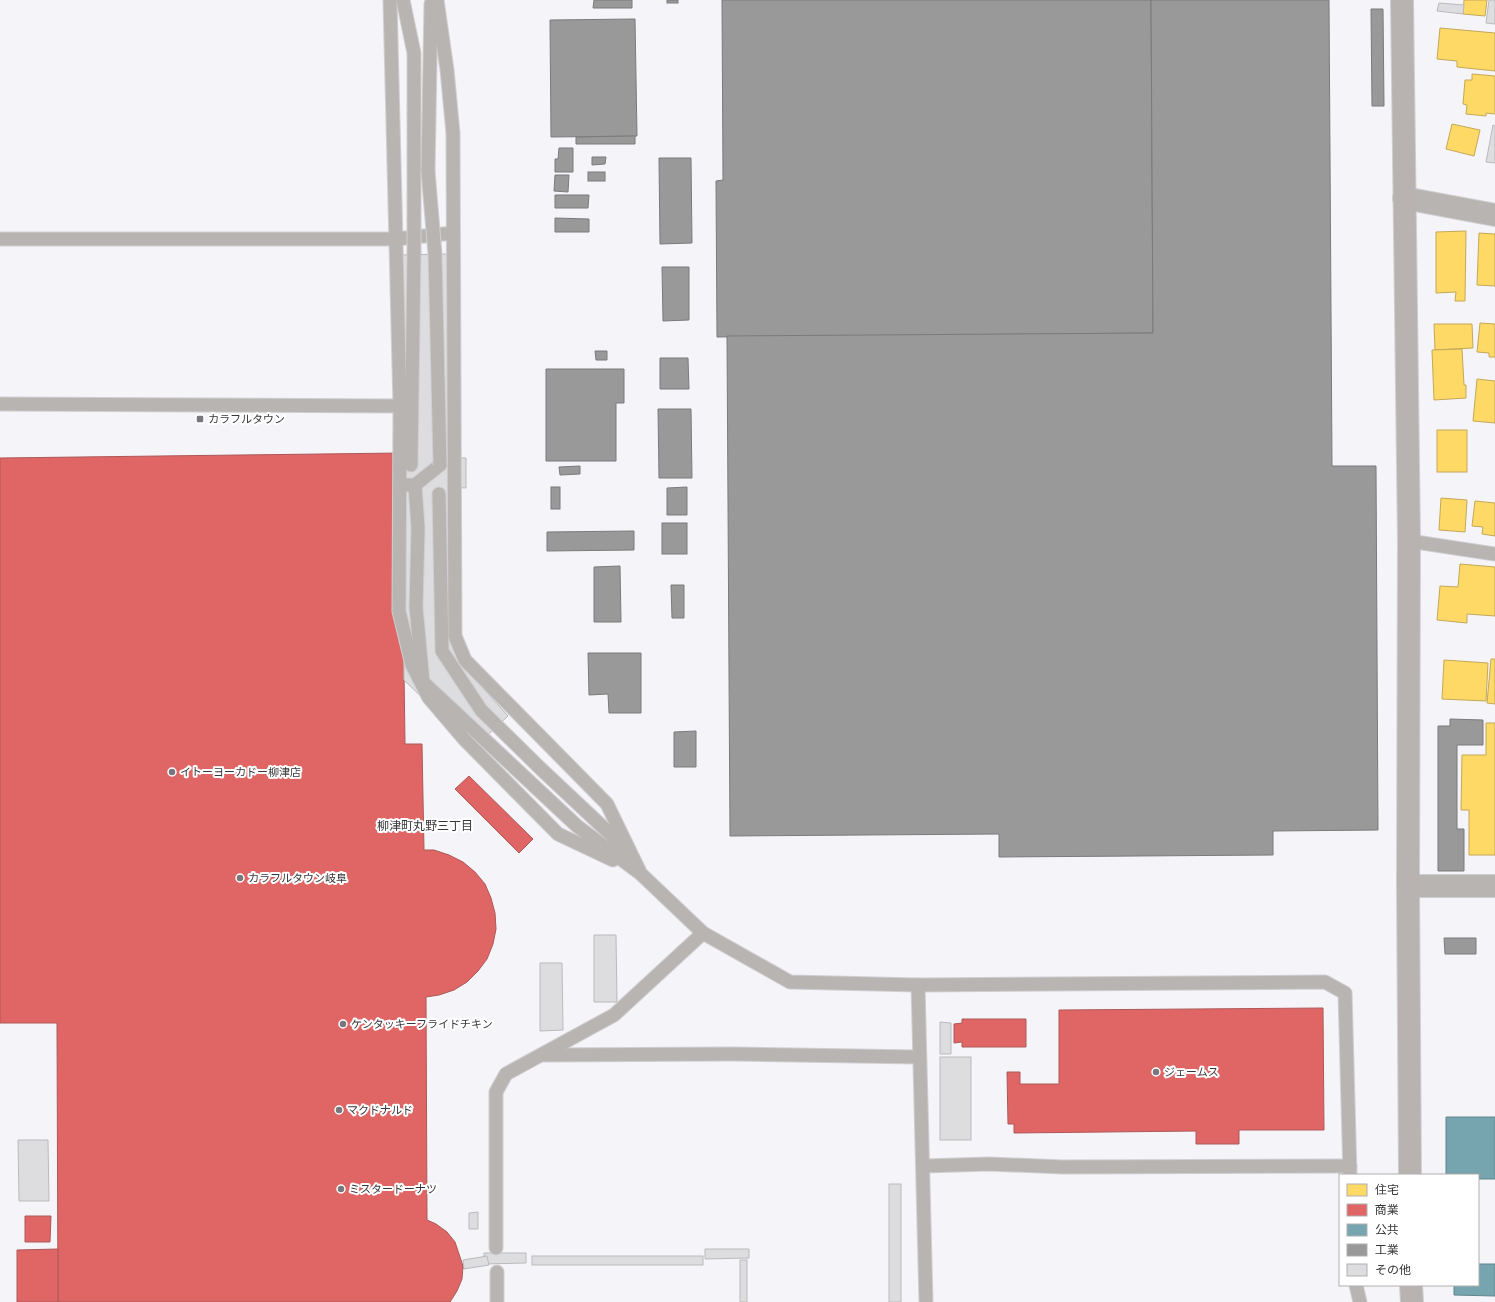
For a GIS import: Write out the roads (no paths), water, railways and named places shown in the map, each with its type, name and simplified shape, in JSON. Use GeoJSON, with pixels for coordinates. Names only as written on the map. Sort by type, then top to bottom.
{"type":"FeatureCollection","features":[{"type":"Feature","properties":{"kind":"street"},"geometry":{"type":"LineString","coordinates":[[1402,0],[1409,541],[1408,886],[1410,1174]]}},
{"type":"Feature","properties":{"kind":"street"},"geometry":{"type":"LineString","coordinates":[[1404,198],[1495,215]]}},
{"type":"Feature","properties":{"kind":"street"},"geometry":{"type":"LineString","coordinates":[[1408,886],[1495,886]]}},
{"type":"Feature","properties":{"kind":"street"},"geometry":{"type":"LineString","coordinates":[[1411,1286],[1412,1302]]}},
{"type":"Feature","properties":{"kind":"lane"},"geometry":{"type":"LineString","coordinates":[[390,0],[400,406],[399,611],[412,665],[429,698],[464,739],[558,834],[641,874]]}},
{"type":"Feature","properties":{"kind":"lane"},"geometry":{"type":"LineString","coordinates":[[403,0],[414,53],[414,220],[411,464]]}},
{"type":"Feature","properties":{"kind":"lane"},"geometry":{"type":"LineString","coordinates":[[401,485],[415,485],[440,465],[436,254],[428,170],[431,0]]}},
{"type":"Feature","properties":{"kind":"lane"},"geometry":{"type":"LineString","coordinates":[[436,0],[447,70],[453,133],[455,636],[466,660],[607,804],[641,874]]}},
{"type":"Feature","properties":{"kind":"lane"},"geometry":{"type":"LineString","coordinates":[[0,239],[396,239],[453,233]]}},
{"type":"Feature","properties":{"kind":"lane"},"geometry":{"type":"LineString","coordinates":[[0,404],[400,406]]}},
{"type":"Feature","properties":{"kind":"lane"},"geometry":{"type":"LineString","coordinates":[[415,485],[418,528],[416,607],[423,682],[577,826],[641,874],[703,933],[790,982],[918,985],[1325,982],[1345,993],[1350,1170],[1063,1167],[989,1164],[924,1166]]}},
{"type":"Feature","properties":{"kind":"lane"},"geometry":{"type":"LineString","coordinates":[[439,494],[442,651],[481,710],[541,769],[630,852]]}},
{"type":"Feature","properties":{"kind":"lane"},"geometry":{"type":"LineString","coordinates":[[1409,541],[1495,554]]}},
{"type":"Feature","properties":{"kind":"lane"},"geometry":{"type":"LineString","coordinates":[[496,1248],[496,1092],[506,1074],[614,1015],[703,933]]}},
{"type":"Feature","properties":{"kind":"lane"},"geometry":{"type":"LineString","coordinates":[[918,985],[919,1057],[924,1166],[926,1302]]}},
{"type":"Feature","properties":{"kind":"lane"},"geometry":{"type":"LineString","coordinates":[[542,1055],[733,1054],[919,1057]]}},
{"type":"Feature","properties":{"kind":"lane"},"geometry":{"type":"LineString","coordinates":[[497,1272],[497,1302]]}},
{"type":"Feature","properties":{"kind":"lane"},"geometry":{"type":"LineString","coordinates":[[1350,1302],[1351,1286]]}},
{"type":"Feature","properties":{"kind":"lane"},"geometry":{"type":"LineString","coordinates":[[1356,1286],[1360,1302]]}},
{"type":"Feature","properties":{"kind":"place","name":"カラフルタウン"},"geometry":{"type":"Point","coordinates":[200,419]}},
{"type":"Feature","properties":{"kind":"place","name":"イトーヨーカドー柳津店"},"geometry":{"type":"Point","coordinates":[172,772]}},
{"type":"Feature","properties":{"kind":"place","name":"カラフルタウン岐阜"},"geometry":{"type":"Point","coordinates":[240,878]}},
{"type":"Feature","properties":{"kind":"place","name":"ケンタッキーフライドチキン"},"geometry":{"type":"Point","coordinates":[343,1024]}},
{"type":"Feature","properties":{"kind":"place","name":"ジェームス"},"geometry":{"type":"Point","coordinates":[1156,1072]}},
{"type":"Feature","properties":{"kind":"place","name":"マクドナルド"},"geometry":{"type":"Point","coordinates":[339,1110]}},
{"type":"Feature","properties":{"kind":"place","name":"ミスタードーナツ"},"geometry":{"type":"Point","coordinates":[341,1189]}},
{"type":"Feature","properties":{"kind":"district","name":"柳津町丸野三丁目"},"geometry":{"type":"Point","coordinates":[425,826]}}]}
